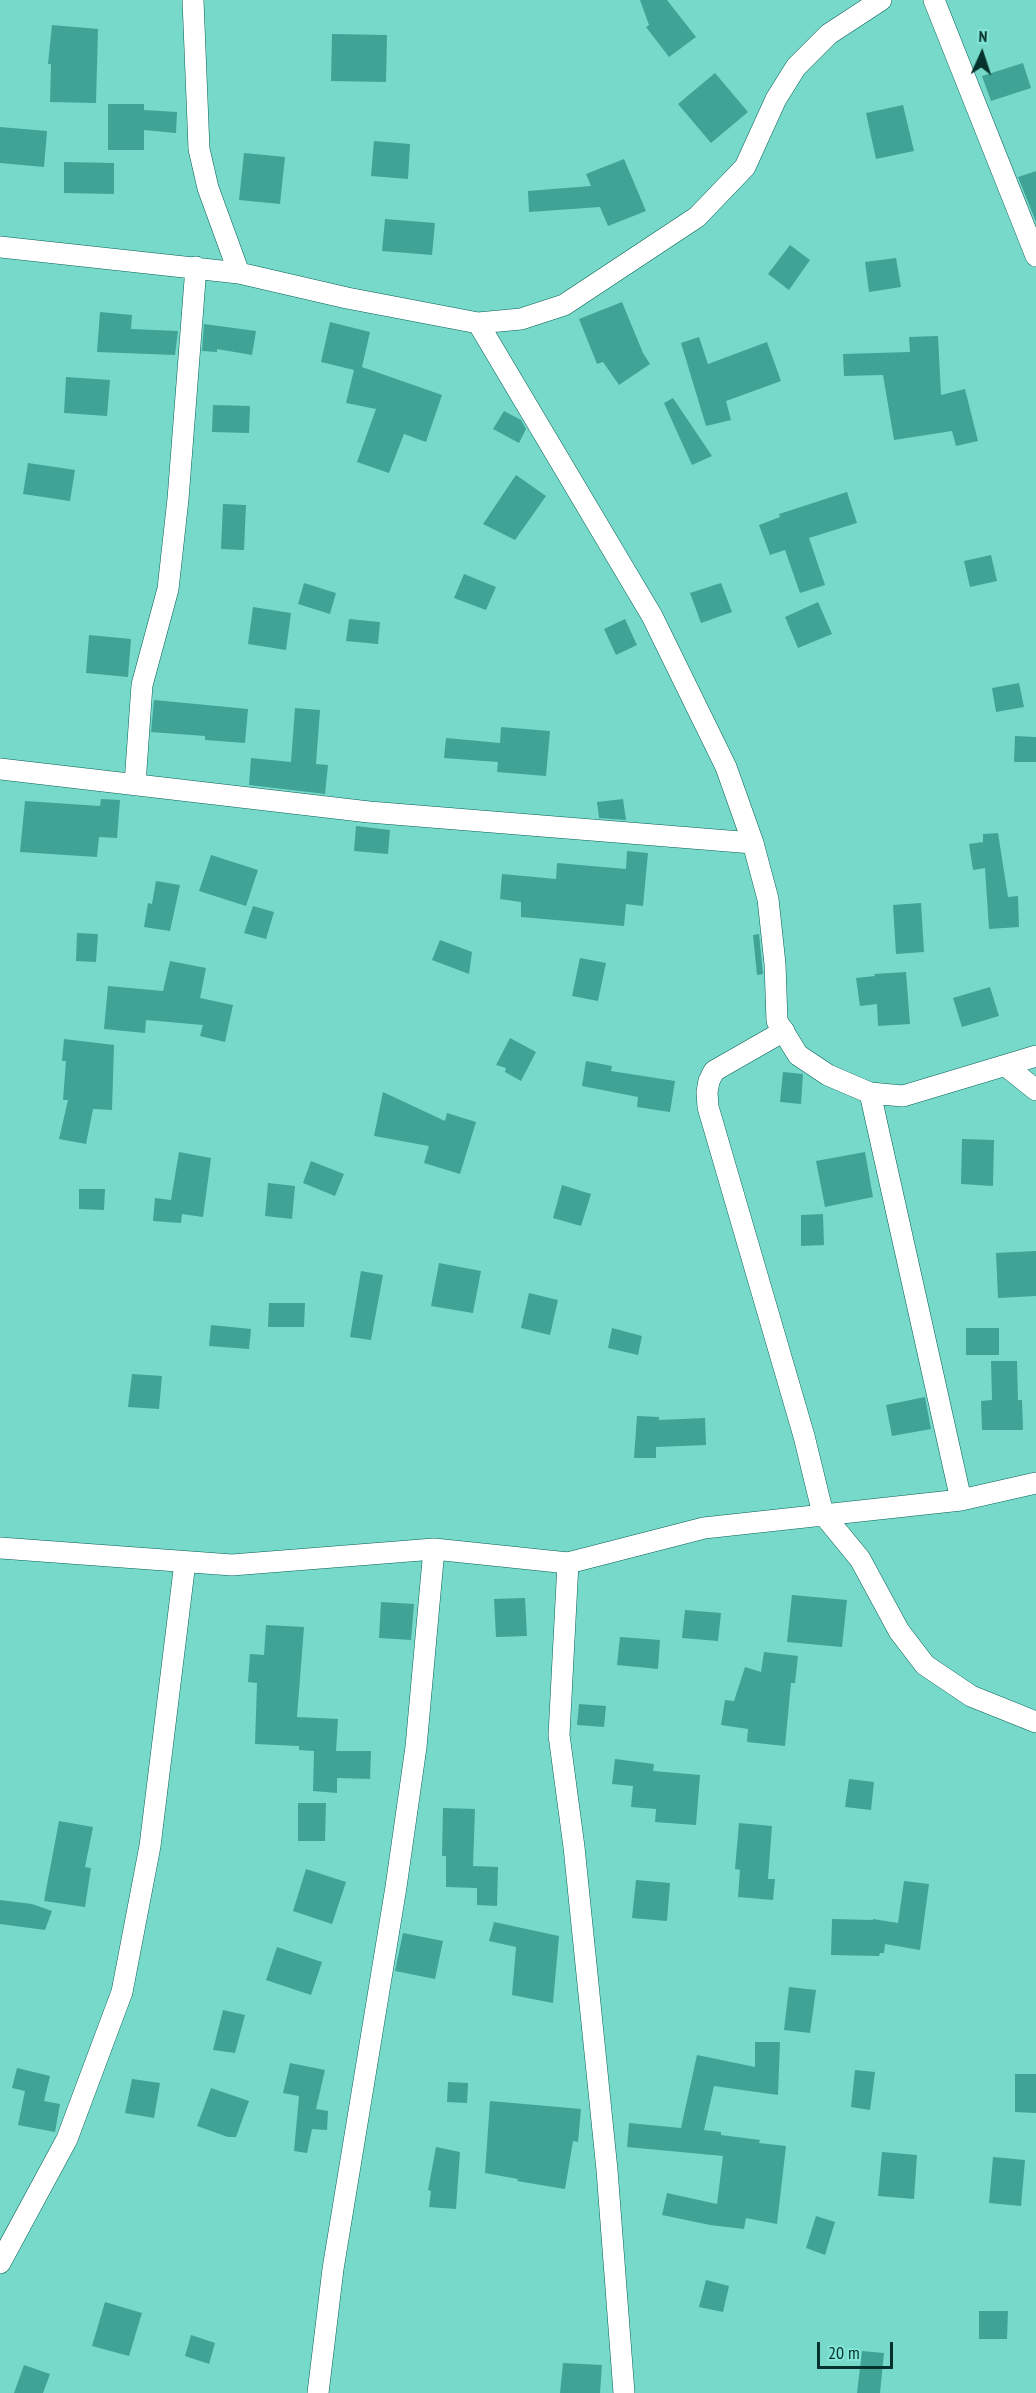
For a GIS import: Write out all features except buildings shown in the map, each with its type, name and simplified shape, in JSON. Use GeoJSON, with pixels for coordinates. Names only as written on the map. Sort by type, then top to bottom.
{"type":"FeatureCollection","features":[{"type":"Feature","properties":{"kind":"street"},"geometry":{"type":"LineString","coordinates":[[193,0],[199,149],[208,188],[239,273]]}},
{"type":"Feature","properties":{"kind":"street"},"geometry":{"type":"LineString","coordinates":[[0,247],[239,273],[346,298],[478,323],[521,319],[564,304],[697,217],[745,167],[776,99],[796,67],[829,34],[882,0]]}},
{"type":"Feature","properties":{"kind":"street"},"geometry":{"type":"LineString","coordinates":[[934,0],[1036,256]]}},
{"type":"Feature","properties":{"kind":"street"},"geometry":{"type":"LineString","coordinates":[[135,784],[142,685],[168,589],[196,267]]}},
{"type":"Feature","properties":{"kind":"street"},"geometry":{"type":"LineString","coordinates":[[478,323],[652,616],[726,767],[753,843],[768,898],[775,964],[777,1021],[798,1055],[828,1075],[870,1093],[903,1096],[1036,1056]]}},
{"type":"Feature","properties":{"kind":"street"},"geometry":{"type":"LineString","coordinates":[[0,769],[369,812],[753,843]]}},
{"type":"Feature","properties":{"kind":"street"},"geometry":{"type":"LineString","coordinates":[[783,1031],[714,1071],[707,1092],[708,1107],[804,1436],[823,1514],[860,1559],[899,1631],[925,1665],[970,1696],[1036,1722]]}},
{"type":"Feature","properties":{"kind":"street"},"geometry":{"type":"LineString","coordinates":[[1006,1065],[1036,1090]]}},
{"type":"Feature","properties":{"kind":"street"},"geometry":{"type":"LineString","coordinates":[[870,1093],[961,1500]]}},
{"type":"Feature","properties":{"kind":"street"},"geometry":{"type":"LineString","coordinates":[[0,1548],[232,1565],[434,1550],[568,1563],[704,1528],[961,1500],[1036,1483]]}},
{"type":"Feature","properties":{"kind":"street"},"geometry":{"type":"LineString","coordinates":[[318,2393],[333,2269],[396,1887],[416,1747],[434,1550]]}},
{"type":"Feature","properties":{"kind":"street"},"geometry":{"type":"LineString","coordinates":[[0,2264],[67,2139],[122,1992],[150,1846],[185,1562]]}},
{"type":"Feature","properties":{"kind":"street"},"geometry":{"type":"LineString","coordinates":[[568,1563],[559,1735],[574,1847],[607,2170],[624,2393]]}}]}
